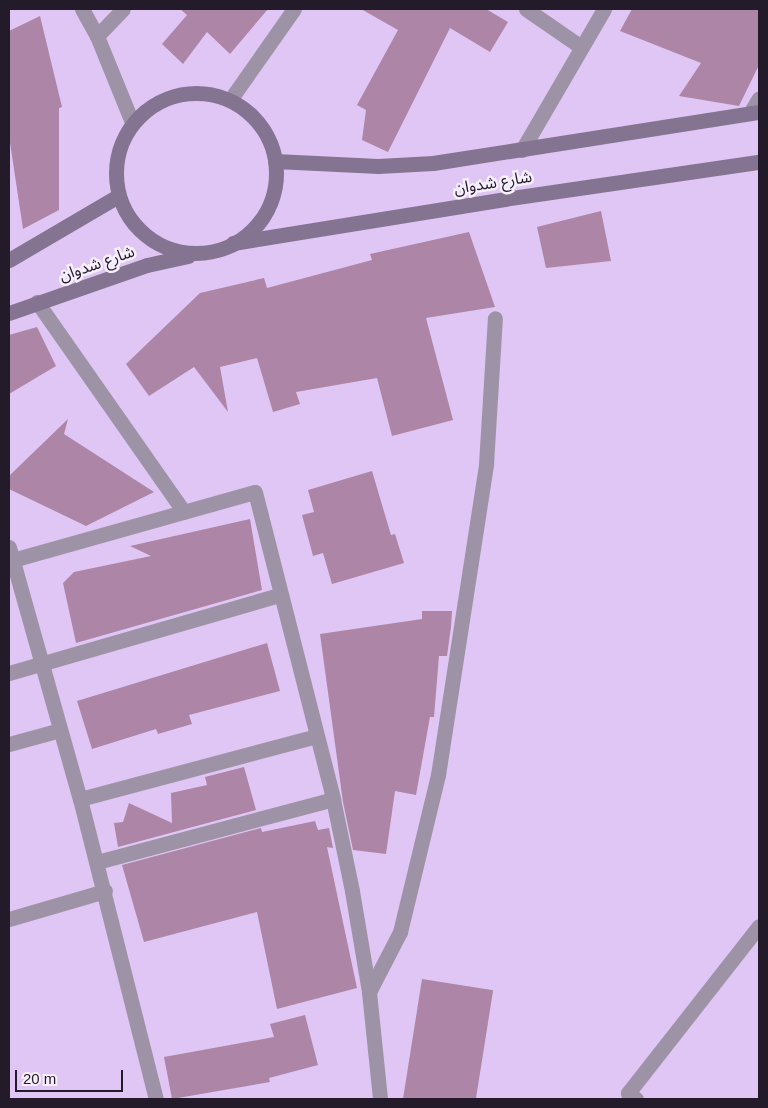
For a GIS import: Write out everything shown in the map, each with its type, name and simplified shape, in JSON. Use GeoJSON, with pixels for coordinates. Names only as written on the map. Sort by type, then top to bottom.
{"type":"FeatureCollection","features":[{"type":"Feature","properties":{"kind":"main road"},"geometry":{"type":"LineString","coordinates":[[204,94],[230,100],[251,115],[262,129],[275,161],[275,188],[265,214],[247,235],[233,243],[198,254],[172,250],[148,238],[130,219],[118,196],[115,170],[121,144],[132,122],[154,105],[178,95],[204,94]]}},
{"type":"Feature","properties":{"kind":"main road","name":"شارع شدوان"},"geometry":{"type":"LineString","coordinates":[[275,161],[378,166],[434,163],[755,112]]}},
{"type":"Feature","properties":{"kind":"main road","name":"شارع شدوان"},"geometry":{"type":"LineString","coordinates":[[233,243],[504,199],[759,162]]}},
{"type":"Feature","properties":{"kind":"main road"},"geometry":{"type":"LineString","coordinates":[[9,260],[118,196]]}},
{"type":"Feature","properties":{"kind":"main road","name":"شارع شدوان"},"geometry":{"type":"LineString","coordinates":[[9,313],[147,265],[198,254]]}},
{"type":"Feature","properties":{"kind":"street"},"geometry":{"type":"LineString","coordinates":[[82,9],[97,36],[132,122]]}},
{"type":"Feature","properties":{"kind":"street"},"geometry":{"type":"LineString","coordinates":[[97,36],[123,9]]}},
{"type":"Feature","properties":{"kind":"street"},"geometry":{"type":"LineString","coordinates":[[230,100],[294,9]]}},
{"type":"Feature","properties":{"kind":"street"},"geometry":{"type":"LineString","coordinates":[[526,9],[582,47]]}},
{"type":"Feature","properties":{"kind":"street"},"geometry":{"type":"LineString","coordinates":[[522,150],[604,9]]}},
{"type":"Feature","properties":{"kind":"street"},"geometry":{"type":"LineString","coordinates":[[755,112],[759,98]]}},
{"type":"Feature","properties":{"kind":"street"},"geometry":{"type":"LineString","coordinates":[[37,302],[184,512]]}},
{"type":"Feature","properties":{"kind":"street"},"geometry":{"type":"LineString","coordinates":[[368,992],[400,932],[438,775],[486,464],[495,318]]}},
{"type":"Feature","properties":{"kind":"street"},"geometry":{"type":"LineString","coordinates":[[156,1099],[105,891],[42,663],[10,556],[255,492],[333,799],[368,992],[380,1099]]}},
{"type":"Feature","properties":{"kind":"street"},"geometry":{"type":"LineString","coordinates":[[9,673],[280,595]]}},
{"type":"Feature","properties":{"kind":"street"},"geometry":{"type":"LineString","coordinates":[[9,744],[60,730]]}},
{"type":"Feature","properties":{"kind":"street"},"geometry":{"type":"LineString","coordinates":[[80,799],[316,736]]}},
{"type":"Feature","properties":{"kind":"street"},"geometry":{"type":"LineString","coordinates":[[97,862],[333,799]]}},
{"type":"Feature","properties":{"kind":"street"},"geometry":{"type":"LineString","coordinates":[[9,918],[105,891]]}},
{"type":"Feature","properties":{"kind":"street"},"geometry":{"type":"LineString","coordinates":[[628,1097],[759,926]]}},
{"type":"Feature","properties":{"kind":"building"},"geometry":{"type":"Polygon","coordinates":[[[180,9],[268,9],[230,54],[207,32],[183,64],[162,44],[187,15],[180,9]]]}},
{"type":"Feature","properties":{"kind":"building"},"geometry":{"type":"Polygon","coordinates":[[[361,9],[486,9],[508,22],[490,52],[450,28],[388,152],[362,140],[366,110],[357,105],[398,30],[361,9]]]}},
{"type":"Feature","properties":{"kind":"building"},"geometry":{"type":"Polygon","coordinates":[[[632,9],[759,9],[759,65],[739,106],[679,96],[701,63],[620,31],[632,9]]]}},
{"type":"Feature","properties":{"kind":"building"},"geometry":{"type":"Polygon","coordinates":[[[40,16],[62,107],[59,108],[59,210],[23,229],[9,136],[9,31],[40,16]]]}},
{"type":"Feature","properties":{"kind":"building"},"geometry":{"type":"Polygon","coordinates":[[[601,211],[611,261],[546,268],[537,227],[601,211]]]}},
{"type":"Feature","properties":{"kind":"building"},"geometry":{"type":"Polygon","coordinates":[[[469,232],[495,307],[426,318],[453,420],[392,436],[377,378],[296,392],[300,404],[273,412],[257,358],[220,367],[228,412],[194,367],[149,396],[126,364],[200,293],[264,278],[267,288],[372,260],[370,254],[469,232]]]}},
{"type":"Feature","properties":{"kind":"building"},"geometry":{"type":"Polygon","coordinates":[[[37,327],[56,366],[9,394],[9,335],[37,327]]]}},
{"type":"Feature","properties":{"kind":"building"},"geometry":{"type":"Polygon","coordinates":[[[68,419],[64,434],[154,492],[86,526],[9,489],[9,476],[68,419]]]}},
{"type":"Feature","properties":{"kind":"building"},"geometry":{"type":"Polygon","coordinates":[[[372,471],[391,535],[395,534],[404,563],[332,584],[323,553],[313,556],[302,515],[314,512],[308,490],[372,471]]]}},
{"type":"Feature","properties":{"kind":"building"},"geometry":{"type":"Polygon","coordinates":[[[250,519],[262,590],[76,643],[63,583],[74,572],[151,556],[130,546],[250,519]]]}},
{"type":"Feature","properties":{"kind":"building"},"geometry":{"type":"Polygon","coordinates":[[[422,611],[452,611],[447,656],[439,656],[434,717],[430,717],[416,795],[395,791],[386,854],[353,850],[343,802],[320,634],[422,619],[422,611]]]}},
{"type":"Feature","properties":{"kind":"building"},"geometry":{"type":"Polygon","coordinates":[[[267,643],[280,691],[189,715],[192,724],[158,734],[156,729],[92,749],[77,701],[267,643]]]}},
{"type":"Feature","properties":{"kind":"building"},"geometry":{"type":"Polygon","coordinates":[[[244,767],[256,810],[118,847],[114,823],[123,822],[129,803],[172,823],[171,793],[207,785],[205,777],[244,767]]]}},
{"type":"Feature","properties":{"kind":"building"},"geometry":{"type":"Polygon","coordinates":[[[315,821],[318,830],[329,828],[333,848],[327,847],[357,988],[277,1009],[257,912],[144,942],[122,865],[261,828],[262,832],[315,821]]]}},
{"type":"Feature","properties":{"kind":"building"},"geometry":{"type":"Polygon","coordinates":[[[422,979],[493,990],[476,1099],[403,1099],[422,979]]]}},
{"type":"Feature","properties":{"kind":"building"},"geometry":{"type":"Polygon","coordinates":[[[305,1015],[318,1065],[269,1078],[270,1082],[172,1099],[164,1057],[274,1037],[270,1024],[305,1015]]]}}]}
